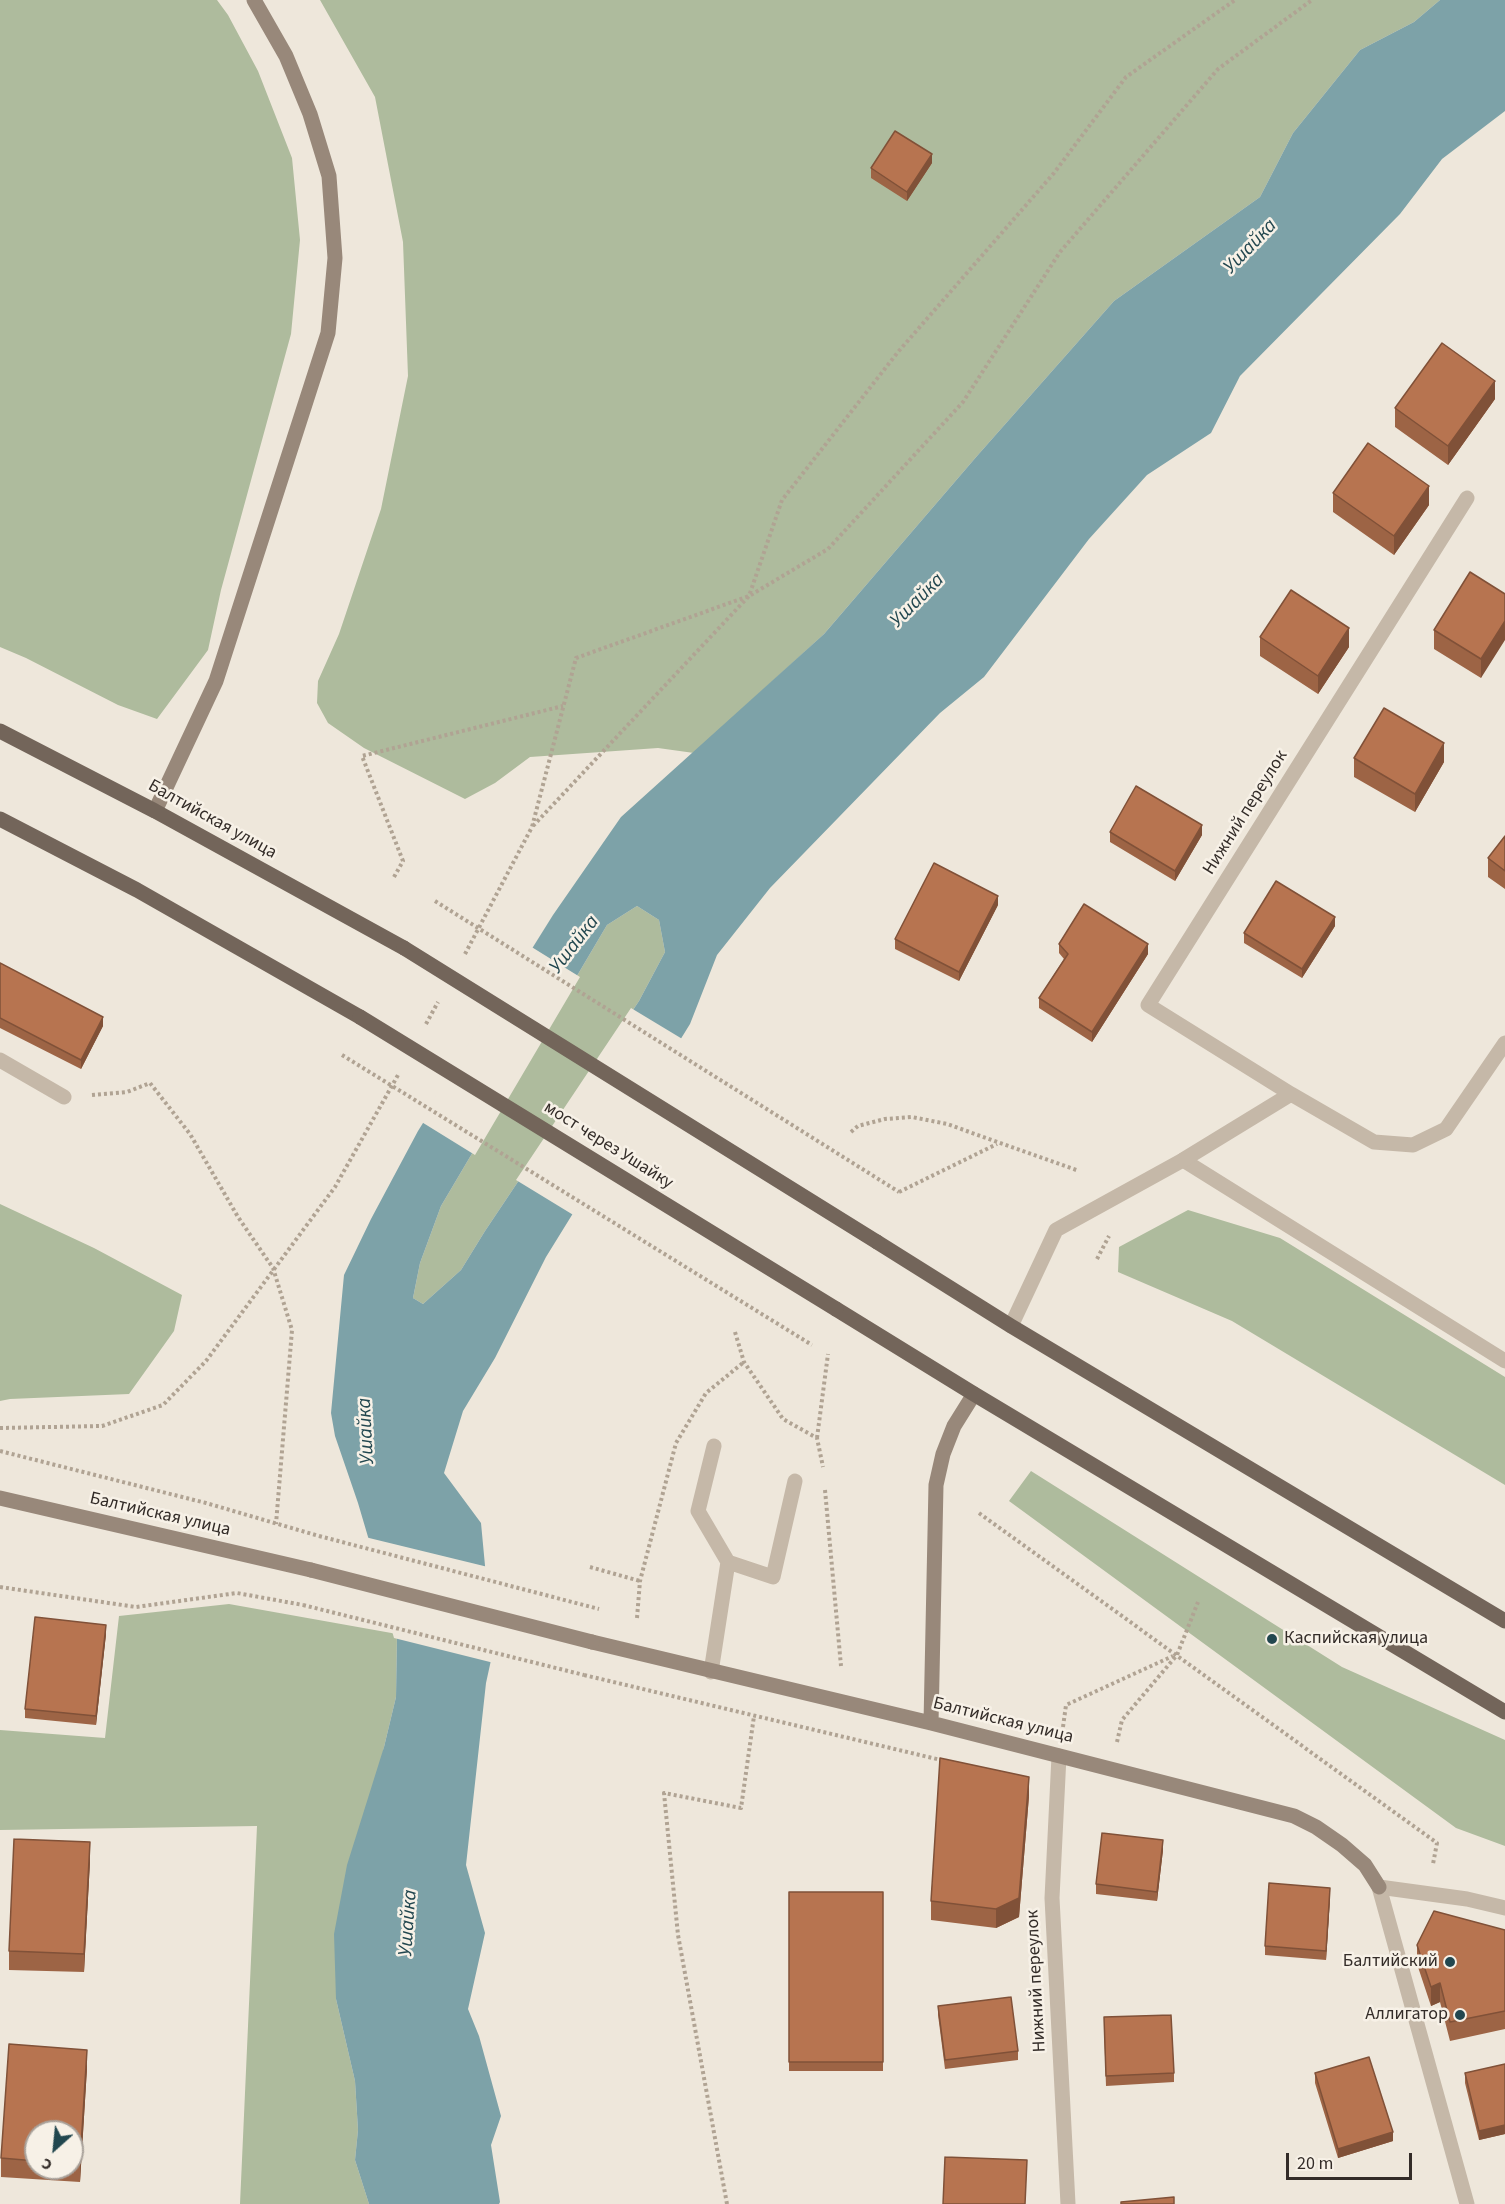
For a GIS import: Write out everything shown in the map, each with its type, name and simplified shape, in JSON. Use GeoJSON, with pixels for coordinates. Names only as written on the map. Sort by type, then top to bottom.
{"type":"FeatureCollection","features":[{"type":"Feature","properties":{"kind":"main road","name":"Балтийская улица"},"geometry":{"type":"LineString","coordinates":[[0,731],[155,811],[404,948],[1011,1326]]}},
{"type":"Feature","properties":{"kind":"main road","name":"мост через Ушайку"},"geometry":{"type":"LineString","coordinates":[[0,819],[137,890],[360,1017],[974,1394]]}},
{"type":"Feature","properties":{"kind":"main road"},"geometry":{"type":"LineString","coordinates":[[1011,1326],[1505,1621]]}},
{"type":"Feature","properties":{"kind":"main road"},"geometry":{"type":"LineString","coordinates":[[974,1394],[1505,1712]]}},
{"type":"Feature","properties":{"kind":"street"},"geometry":{"type":"LineString","coordinates":[[155,811],[216,681],[328,333],[335,258],[329,176],[310,114],[290,65],[254,0]]}},
{"type":"Feature","properties":{"kind":"street","name":"Нижний переулок"},"geometry":{"type":"LineString","coordinates":[[1291,1094],[1149,1005],[1467,498]]}},
{"type":"Feature","properties":{"kind":"street"},"geometry":{"type":"LineString","coordinates":[[1011,1326],[1056,1230],[1183,1160],[1291,1094],[1374,1142],[1413,1145],[1446,1129],[1505,1043]]}},
{"type":"Feature","properties":{"kind":"street"},"geometry":{"type":"LineString","coordinates":[[0,1060],[64,1096]]}},
{"type":"Feature","properties":{"kind":"street"},"geometry":{"type":"LineString","coordinates":[[1183,1160],[1505,1361]]}},
{"type":"Feature","properties":{"kind":"street"},"geometry":{"type":"LineString","coordinates":[[930,1723],[936,1485],[943,1454],[954,1426],[974,1394]]}},
{"type":"Feature","properties":{"kind":"street"},"geometry":{"type":"LineString","coordinates":[[711,1671],[728,1562],[698,1511],[714,1446]]}},
{"type":"Feature","properties":{"kind":"street"},"geometry":{"type":"LineString","coordinates":[[728,1562],[773,1576],[795,1481]]}},
{"type":"Feature","properties":{"kind":"street","name":"Балтийская улица"},"geometry":{"type":"LineString","coordinates":[[0,1498],[311,1570],[592,1642],[930,1723],[1294,1816],[1342,1845],[1365,1865],[1379,1887]]}},
{"type":"Feature","properties":{"kind":"street","name":"Нижний переулок"},"geometry":{"type":"LineString","coordinates":[[1059,1756],[1052,1898],[1068,2204]]}},
{"type":"Feature","properties":{"kind":"street"},"geometry":{"type":"LineString","coordinates":[[1467,2204],[1379,1887],[1467,1899],[1505,1908]]}},
{"type":"Feature","properties":{"kind":"path"},"geometry":{"type":"LineString","coordinates":[[532,827],[749,596],[782,500],[898,352],[1054,172],[1126,77],[1235,0]]}},
{"type":"Feature","properties":{"kind":"path"},"geometry":{"type":"LineString","coordinates":[[464,957],[532,827],[576,658],[749,596],[828,549],[963,402],[1060,252],[1218,69],[1311,0]]}},
{"type":"Feature","properties":{"kind":"path"},"geometry":{"type":"LineString","coordinates":[[394,877],[403,861],[362,756],[563,706]]}},
{"type":"Feature","properties":{"kind":"path"},"geometry":{"type":"LineString","coordinates":[[435,901],[899,1192],[998,1144]]}},
{"type":"Feature","properties":{"kind":"path"},"geometry":{"type":"LineString","coordinates":[[423,1030],[440,999]]}},
{"type":"Feature","properties":{"kind":"path"},"geometry":{"type":"LineString","coordinates":[[342,1055],[812,1345]]}},
{"type":"Feature","properties":{"kind":"path"},"geometry":{"type":"LineString","coordinates":[[0,1428],[102,1426],[163,1405],[206,1361],[335,1187],[399,1072]]}},
{"type":"Feature","properties":{"kind":"path"},"geometry":{"type":"LineString","coordinates":[[64,1096],[127,1092],[150,1083],[190,1134],[238,1217],[273,1268],[292,1330],[276,1524]]}},
{"type":"Feature","properties":{"kind":"path"},"geometry":{"type":"LineString","coordinates":[[851,1132],[858,1125],[885,1119],[912,1117],[947,1124],[1079,1171]]}},
{"type":"Feature","properties":{"kind":"path"},"geometry":{"type":"LineString","coordinates":[[1097,1259],[1112,1230]]}},
{"type":"Feature","properties":{"kind":"path"},"geometry":{"type":"LineString","coordinates":[[817,1438],[828,1354]]}},
{"type":"Feature","properties":{"kind":"path"},"geometry":{"type":"LineString","coordinates":[[0,1451],[206,1503],[319,1536],[599,1609]]}},
{"type":"Feature","properties":{"kind":"path"},"geometry":{"type":"LineString","coordinates":[[978,1513],[1437,1843],[1426,1894]]}},
{"type":"Feature","properties":{"kind":"path"},"geometry":{"type":"LineString","coordinates":[[590,1567],[640,1581]]}},
{"type":"Feature","properties":{"kind":"path"},"geometry":{"type":"LineString","coordinates":[[0,1587],[136,1607],[237,1593],[303,1605],[952,1763]]}},
{"type":"Feature","properties":{"kind":"path"},"geometry":{"type":"LineString","coordinates":[[1112,1769],[1122,1720],[1176,1654],[1198,1602]]}},
{"type":"Feature","properties":{"kind":"path"},"geometry":{"type":"LineString","coordinates":[[1059,1756],[1066,1706],[1176,1654]]}},
{"type":"Feature","properties":{"kind":"path"},"geometry":{"type":"LineString","coordinates":[[726,2204],[678,1935],[664,1793],[741,1808],[754,1716]]}},
{"type":"Feature","properties":{"kind":"green space"},"geometry":{"type":"Polygon","coordinates":[[[0,0],[217,0],[228,15],[258,71],[292,158],[300,240],[291,334],[221,590],[208,650],[157,719],[118,705],[0,647],[0,0]]]}},
{"type":"Feature","properties":{"kind":"green space"},"geometry":{"type":"Polygon","coordinates":[[[320,0],[1440,0],[1414,22],[1360,50],[1293,133],[1260,197],[1114,301],[824,634],[694,753],[658,748],[530,757],[495,783],[465,799],[364,748],[328,723],[317,703],[318,681],[339,634],[381,509],[408,376],[403,242],[375,97],[320,0]]]}},
{"type":"Feature","properties":{"kind":"green space"},"geometry":{"type":"Polygon","coordinates":[[[637,906],[659,920],[665,952],[639,1001],[461,1270],[423,1304],[413,1298],[420,1263],[441,1206],[607,925],[637,906]]]}},
{"type":"Feature","properties":{"kind":"green space"},"geometry":{"type":"Polygon","coordinates":[[[0,1204],[94,1248],[182,1295],[174,1331],[129,1394],[0,1401],[0,1204]]]}},
{"type":"Feature","properties":{"kind":"green space"},"geometry":{"type":"Polygon","coordinates":[[[1188,1210],[1280,1238],[1505,1377],[1505,1485],[1232,1321],[1118,1272],[1119,1247],[1188,1210]]]}},
{"type":"Feature","properties":{"kind":"green space"},"geometry":{"type":"Polygon","coordinates":[[[1031,1471],[1342,1667],[1505,1740],[1505,1846],[1456,1828],[1009,1501],[1031,1471]]]}},
{"type":"Feature","properties":{"kind":"green space"},"geometry":{"type":"Polygon","coordinates":[[[229,1604],[397,1634],[396,1697],[384,1747],[336,1999],[355,2081],[358,2130],[355,2160],[369,2204],[240,2204],[257,1826],[0,1830],[0,1730],[105,1738],[119,1616],[229,1604]]]}},
{"type":"Feature","properties":{"kind":"water","name":"Ушайка"},"geometry":{"type":"Polygon","coordinates":[[[1440,0],[1505,0],[1505,111],[1442,159],[1400,214],[1240,376],[1211,433],[1147,475],[1089,539],[984,677],[940,713],[770,888],[717,955],[690,1024],[546,1257],[495,1358],[463,1411],[444,1473],[481,1523],[493,1651],[486,1683],[466,1865],[485,1933],[468,2009],[479,2036],[501,2116],[491,2145],[500,2202],[499,2204],[369,2204],[355,2160],[358,2130],[355,2081],[336,1999],[334,1934],[347,1865],[384,1747],[396,1697],[397,1635],[358,1503],[335,1436],[331,1413],[344,1275],[418,1131],[553,915],[621,817],[824,634],[1114,301],[1260,197],[1293,133],[1360,50],[1414,22],[1440,0]],[[637,906],[607,925],[441,1206],[420,1263],[413,1298],[423,1304],[461,1270],[639,1001],[665,952],[659,920],[637,906]]]}},
{"type":"Feature","properties":{"kind":"pier"},"geometry":{"type":"Polygon","coordinates":[[[530,946],[580,977],[475,1155],[420,1121],[530,946]]]}},
{"type":"Feature","properties":{"kind":"pier"},"geometry":{"type":"Polygon","coordinates":[[[631,1008],[684,1040],[575,1216],[516,1180],[631,1008]]]}},
{"type":"Feature","properties":{"kind":"pier"},"geometry":{"type":"Polygon","coordinates":[[[365,1537],[488,1567],[496,1651],[494,1663],[394,1638],[365,1537]]]}},
{"type":"Feature","properties":{"kind":"building"},"geometry":{"type":"Polygon","coordinates":[[[895,131],[932,154],[907,192],[871,168],[895,131]]]}},
{"type":"Feature","properties":{"kind":"building"},"geometry":{"type":"Polygon","coordinates":[[[1442,343],[1495,381],[1448,446],[1395,408],[1442,343]]]}},
{"type":"Feature","properties":{"kind":"building"},"geometry":{"type":"Polygon","coordinates":[[[1368,443],[1429,486],[1394,536],[1333,493],[1368,443]]]}},
{"type":"Feature","properties":{"kind":"building"},"geometry":{"type":"Polygon","coordinates":[[[1470,572],[1505,594],[1505,621],[1481,659],[1434,630],[1470,572]]]}},
{"type":"Feature","properties":{"kind":"building"},"geometry":{"type":"Polygon","coordinates":[[[1291,590],[1349,628],[1318,676],[1260,637],[1291,590]]]}},
{"type":"Feature","properties":{"kind":"building"},"geometry":{"type":"Polygon","coordinates":[[[1384,708],[1444,743],[1415,794],[1354,758],[1384,708]]]}},
{"type":"Feature","properties":{"kind":"building"},"geometry":{"type":"Polygon","coordinates":[[[1136,786],[1202,825],[1175,871],[1110,832],[1136,786]]]}},
{"type":"Feature","properties":{"kind":"building"},"geometry":{"type":"Polygon","coordinates":[[[1505,836],[1505,871],[1488,858],[1505,836]]]}},
{"type":"Feature","properties":{"kind":"building"},"geometry":{"type":"Polygon","coordinates":[[[934,863],[998,896],[959,972],[895,939],[934,863]]]}},
{"type":"Feature","properties":{"kind":"building"},"geometry":{"type":"Polygon","coordinates":[[[1276,881],[1335,917],[1302,969],[1244,933],[1276,881]]]}},
{"type":"Feature","properties":{"kind":"building"},"geometry":{"type":"Polygon","coordinates":[[[1084,904],[1148,944],[1092,1032],[1039,998],[1068,954],[1059,944],[1084,904]]]}},
{"type":"Feature","properties":{"kind":"building"},"geometry":{"type":"Polygon","coordinates":[[[0,963],[103,1017],[81,1060],[0,1018],[0,963]]]}},
{"type":"Feature","properties":{"kind":"building"},"geometry":{"type":"Polygon","coordinates":[[[35,1617],[106,1625],[96,1716],[25,1709],[35,1617]]]}},
{"type":"Feature","properties":{"kind":"building"},"geometry":{"type":"Polygon","coordinates":[[[940,1758],[1029,1777],[1019,1898],[996,1909],[931,1901],[940,1758]]]}},
{"type":"Feature","properties":{"kind":"building"},"geometry":{"type":"Polygon","coordinates":[[[1102,1833],[1163,1840],[1157,1892],[1096,1884],[1102,1833]]]}},
{"type":"Feature","properties":{"kind":"building"},"geometry":{"type":"Polygon","coordinates":[[[14,1839],[90,1842],[84,1954],[9,1951],[14,1839]]]}},
{"type":"Feature","properties":{"kind":"building"},"geometry":{"type":"Polygon","coordinates":[[[1269,1883],[1330,1888],[1326,1951],[1265,1946],[1269,1883]]]}},
{"type":"Feature","properties":{"kind":"building"},"geometry":{"type":"Polygon","coordinates":[[[789,1892],[883,1892],[883,2062],[789,2062],[789,1892]]]}},
{"type":"Feature","properties":{"kind":"building"},"geometry":{"type":"Polygon","coordinates":[[[1434,1911],[1505,1930],[1505,2011],[1450,2022],[1440,1983],[1431,1987],[1417,1945],[1434,1911]]]}},
{"type":"Feature","properties":{"kind":"building"},"geometry":{"type":"Polygon","coordinates":[[[1011,1997],[1018,2051],[945,2060],[938,2006],[1011,1997]]]}},
{"type":"Feature","properties":{"kind":"building"},"geometry":{"type":"Polygon","coordinates":[[[1171,2015],[1174,2073],[1106,2076],[1104,2017],[1171,2015]]]}},
{"type":"Feature","properties":{"kind":"building"},"geometry":{"type":"Polygon","coordinates":[[[9,2044],[87,2050],[83,2120],[24,2120],[24,2160],[1,2158],[9,2044]]]}},
{"type":"Feature","properties":{"kind":"building"},"geometry":{"type":"Polygon","coordinates":[[[1369,2057],[1393,2132],[1338,2149],[1315,2073],[1369,2057]]]}},
{"type":"Feature","properties":{"kind":"building"},"geometry":{"type":"Polygon","coordinates":[[[1505,2064],[1505,2125],[1479,2131],[1465,2073],[1505,2064]]]}},
{"type":"Feature","properties":{"kind":"building"},"geometry":{"type":"Polygon","coordinates":[[[945,2157],[1027,2160],[1025,2204],[943,2204],[945,2157]]]}},
{"type":"Feature","properties":{"kind":"building"},"geometry":{"type":"Polygon","coordinates":[[[1174,2197],[1174,2204],[1121,2204],[1121,2202],[1174,2197]]]}},
{"type":"Feature","properties":{"kind":"place","name":"Каспийская улица"},"geometry":{"type":"Point","coordinates":[1272,1639]}},
{"type":"Feature","properties":{"kind":"place","name":"Балтийский"},"geometry":{"type":"Point","coordinates":[1450,1962]}},
{"type":"Feature","properties":{"kind":"place","name":"Аллигатор"},"geometry":{"type":"Point","coordinates":[1460,2015]}}]}
